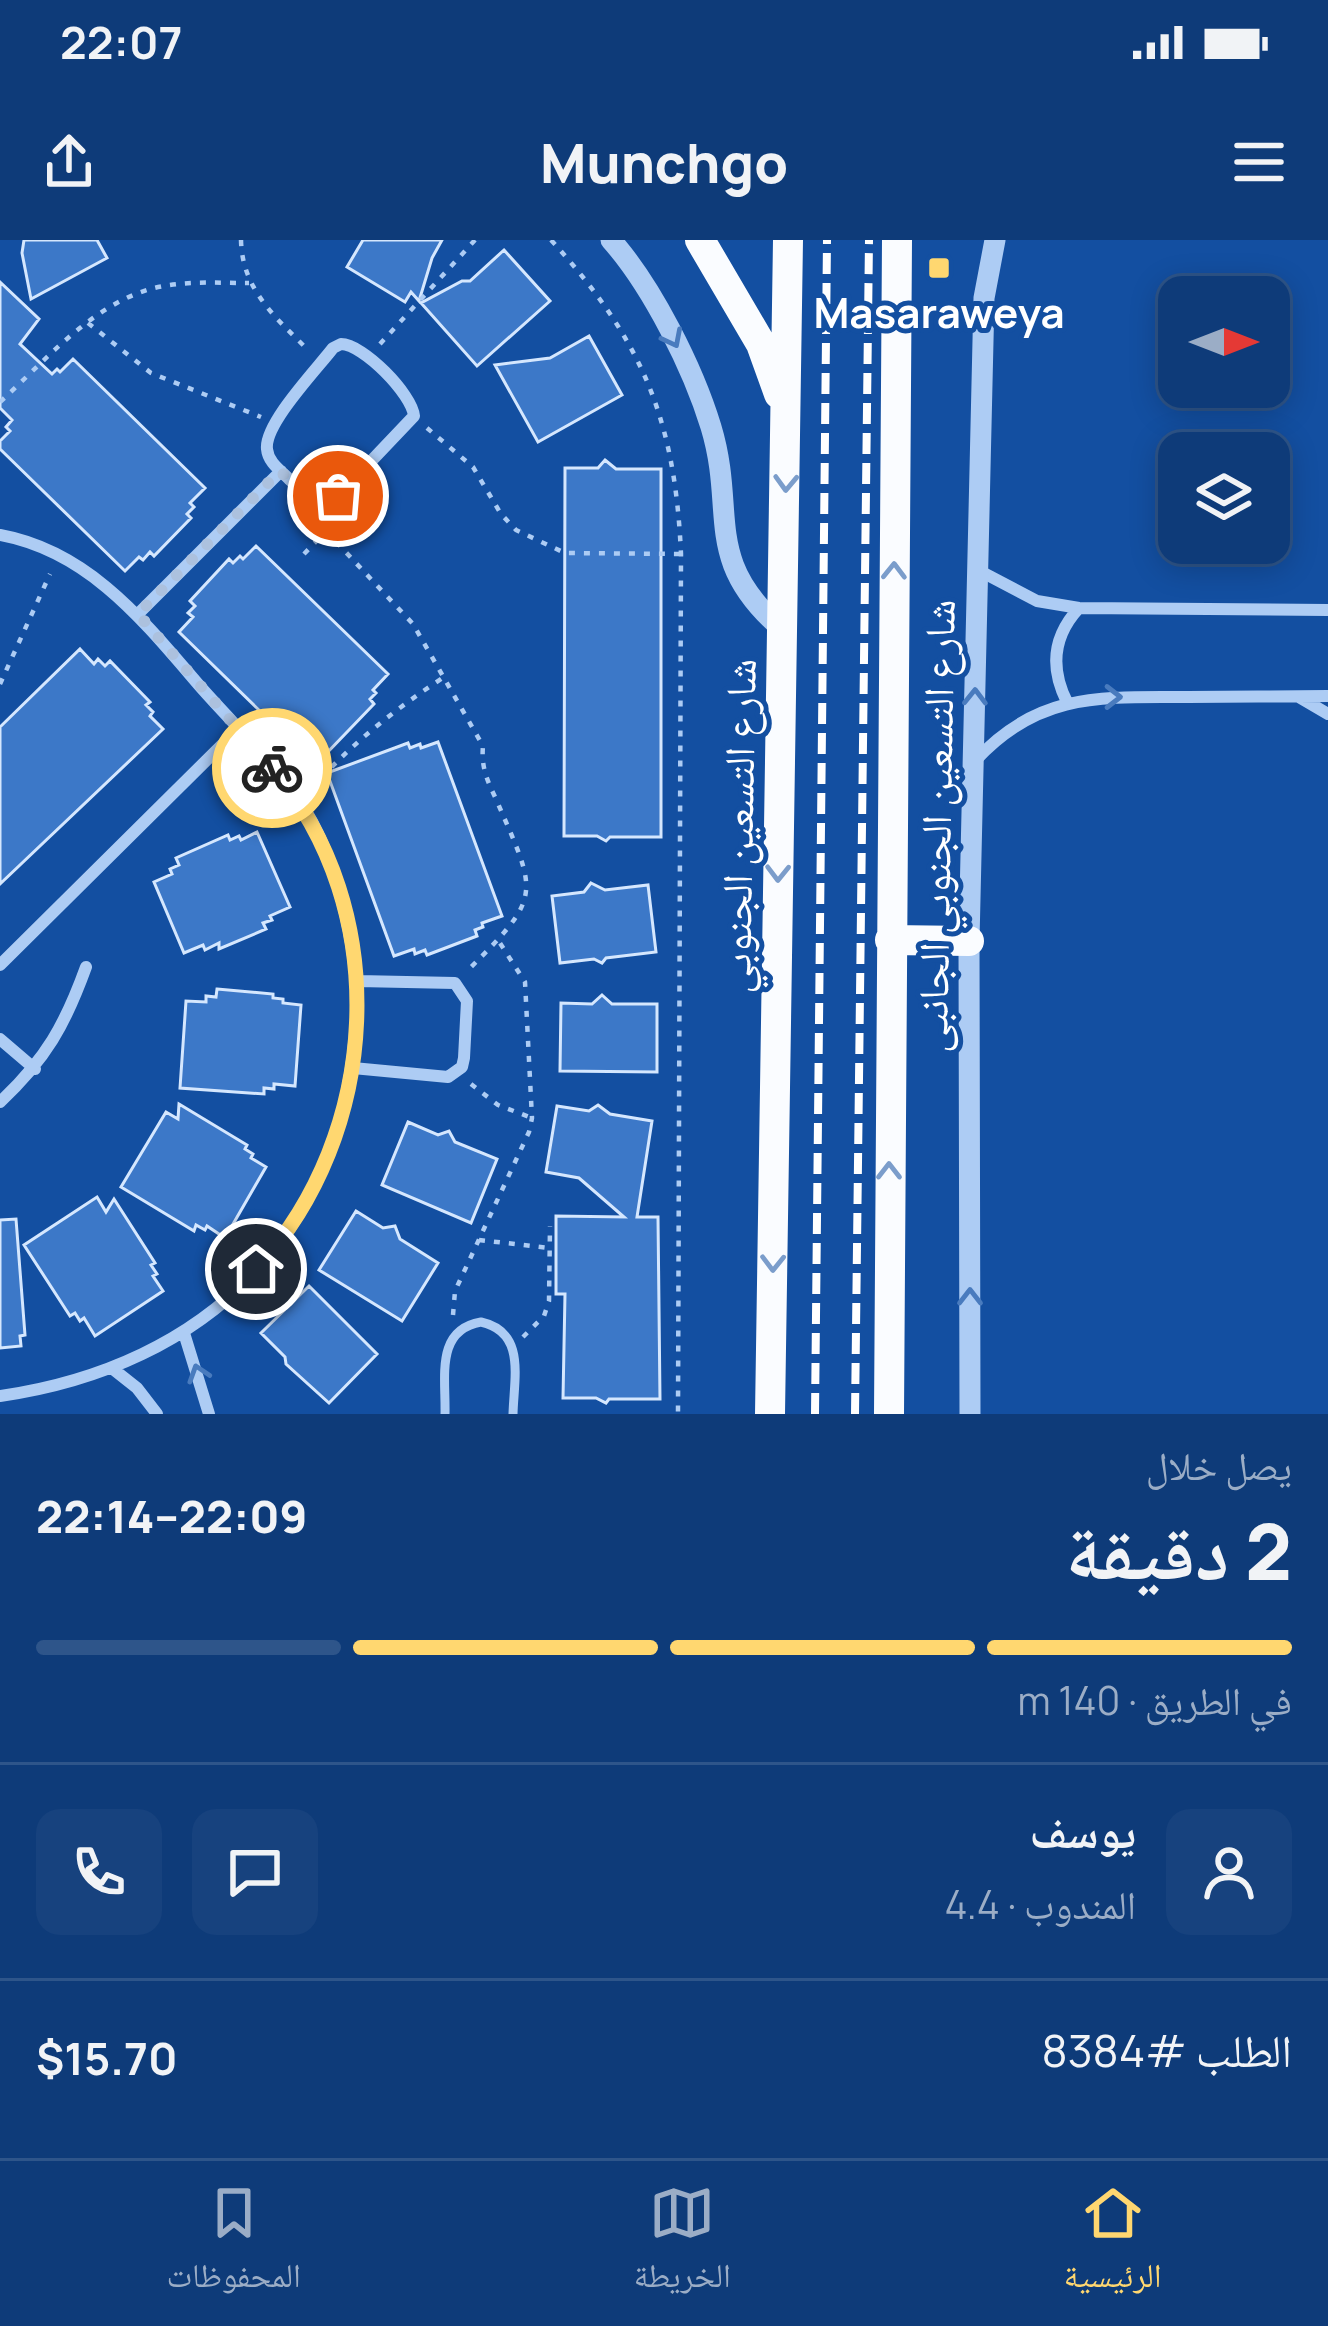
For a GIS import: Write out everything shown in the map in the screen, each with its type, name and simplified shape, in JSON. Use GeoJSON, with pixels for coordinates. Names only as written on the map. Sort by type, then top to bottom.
{"type":"FeatureCollection","features":[{"type":"Feature","properties":{"kind":"main road"},"geometry":{"type":"LineString","coordinates":[[700,240],[761,344],[788,416]]}},
{"type":"Feature","properties":{"kind":"main road","name":"شارع التسعين الجنوبي"},"geometry":{"type":"LineString","coordinates":[[770,1414],[788,240]]}},
{"type":"Feature","properties":{"kind":"main road"},"geometry":{"type":"LineString","coordinates":[[889,1414],[897,240]]}},
{"type":"Feature","properties":{"kind":"main road"},"geometry":{"type":"LineString","coordinates":[[896,296],[918,240]]}},
{"type":"Feature","properties":{"kind":"main road"},"geometry":{"type":"LineString","coordinates":[[890,940],[969,941]]}},
{"type":"Feature","properties":{"kind":"street"},"geometry":{"type":"LineString","coordinates":[[611,240],[673,335],[712,429],[736,578],[753,603],[782,628]]}},
{"type":"Feature","properties":{"kind":"street","name":"شارع التسعين الجنوبي الجانبى"},"geometry":{"type":"LineString","coordinates":[[970,1414],[969,941],[984,298],[994,240]]}},
{"type":"Feature","properties":{"kind":"street"},"geometry":{"type":"LineString","coordinates":[[341,344],[358,347],[368,357],[410,400],[413,416],[338,496],[307,496],[270,460],[266,447],[275,422],[341,344]]}},
{"type":"Feature","properties":{"kind":"street"},"geometry":{"type":"LineString","coordinates":[[138,614],[280,471]]}},
{"type":"Feature","properties":{"kind":"street"},"geometry":{"type":"LineString","coordinates":[[0,535],[59,555],[101,581],[138,614],[300,801],[345,909],[358,981],[353,1068],[338,1131],[302,1209],[278,1246],[235,1293],[184,1333],[113,1370],[58,1387],[0,1396]]}},
{"type":"Feature","properties":{"kind":"street"},"geometry":{"type":"LineString","coordinates":[[978,570],[1037,601],[1079,608],[1328,610]]}},
{"type":"Feature","properties":{"kind":"street"},"geometry":{"type":"LineString","coordinates":[[1067,702],[1055,660],[1062,632],[1079,608]]}},
{"type":"Feature","properties":{"kind":"street"},"geometry":{"type":"LineString","coordinates":[[974,762],[998,736],[1022,721],[1091,697],[1328,697]]}},
{"type":"Feature","properties":{"kind":"street"},"geometry":{"type":"LineString","coordinates":[[1298,697],[1328,714]]}},
{"type":"Feature","properties":{"kind":"street"},"geometry":{"type":"LineString","coordinates":[[0,965],[238,729]]}},
{"type":"Feature","properties":{"kind":"street"},"geometry":{"type":"LineString","coordinates":[[0,1102],[35,1069],[67,1020],[86,967]]}},
{"type":"Feature","properties":{"kind":"street"},"geometry":{"type":"LineString","coordinates":[[353,1068],[448,1077],[456,1074],[464,1058],[467,1001],[455,983],[358,981]]}},
{"type":"Feature","properties":{"kind":"street"},"geometry":{"type":"LineString","coordinates":[[0,1039],[35,1069]]}},
{"type":"Feature","properties":{"kind":"street"},"geometry":{"type":"LineString","coordinates":[[184,1333],[208,1414]]}},
{"type":"Feature","properties":{"kind":"street"},"geometry":{"type":"LineString","coordinates":[[113,1370],[137,1388],[157,1414]]}},
{"type":"Feature","properties":{"kind":"lane"},"geometry":{"type":"LineString","coordinates":[[445,1414],[446,1347],[467,1324],[481,1322],[507,1333],[514,1346],[513,1414]]}},
{"type":"Feature","properties":{"kind":"path"},"geometry":{"type":"LineString","coordinates":[[241,240],[249,283],[264,306],[321,364]]}},
{"type":"Feature","properties":{"kind":"path"},"geometry":{"type":"LineString","coordinates":[[368,357],[475,240]]}},
{"type":"Feature","properties":{"kind":"path"},"geometry":{"type":"LineString","coordinates":[[551,240],[594,286],[631,344],[658,404],[678,486],[678,1414]]}},
{"type":"Feature","properties":{"kind":"path"},"geometry":{"type":"LineString","coordinates":[[0,402],[105,309],[148,290],[195,283],[249,283]]}},
{"type":"Feature","properties":{"kind":"path"},"geometry":{"type":"LineString","coordinates":[[88,323],[152,373],[275,422]]}},
{"type":"Feature","properties":{"kind":"path"},"geometry":{"type":"LineString","coordinates":[[413,416],[473,467],[501,514],[517,530],[565,553],[681,554]]}},
{"type":"Feature","properties":{"kind":"path"},"geometry":{"type":"LineString","coordinates":[[304,554],[326,531],[338,496]]}},
{"type":"Feature","properties":{"kind":"path"},"geometry":{"type":"LineString","coordinates":[[326,531],[413,624],[483,746],[481,766],[525,867],[524,905],[499,940],[455,983]]}},
{"type":"Feature","properties":{"kind":"path"},"geometry":{"type":"LineString","coordinates":[[0,684],[59,555]]}},
{"type":"Feature","properties":{"kind":"path"},"geometry":{"type":"LineString","coordinates":[[300,801],[342,754],[390,712],[444,677]]}},
{"type":"Feature","properties":{"kind":"path"},"geometry":{"type":"LineString","coordinates":[[455,1333],[455,1291],[530,1132],[532,1118],[526,982],[499,940]]}},
{"type":"Feature","properties":{"kind":"path"},"geometry":{"type":"LineString","coordinates":[[456,1074],[499,1105],[532,1118]]}},
{"type":"Feature","properties":{"kind":"path"},"geometry":{"type":"LineString","coordinates":[[514,1346],[544,1316],[549,1301],[550,1226]]}},
{"type":"Feature","properties":{"kind":"path"},"geometry":{"type":"LineString","coordinates":[[479,1240],[550,1248]]}},
{"type":"Feature","properties":{"kind":"building"},"geometry":{"type":"Polygon","coordinates":[[[24,240],[97,240],[107,258],[31,299],[24,240]]]}},
{"type":"Feature","properties":{"kind":"building"},"geometry":{"type":"Polygon","coordinates":[[[363,240],[442,240],[419,301],[411,292],[405,302],[347,267],[363,240]]]}},
{"type":"Feature","properties":{"kind":"building"},"geometry":{"type":"Polygon","coordinates":[[[504,250],[550,301],[477,366],[421,303],[470,281],[504,250]]]}},
{"type":"Feature","properties":{"kind":"building"},"geometry":{"type":"Polygon","coordinates":[[[0,282],[39,319],[20,344],[52,374],[73,359],[205,488],[190,503],[194,507],[187,514],[191,518],[154,556],[150,552],[143,560],[139,557],[125,571],[0,449],[12,420],[0,408],[0,282]]]}},
{"type":"Feature","properties":{"kind":"building"},"geometry":{"type":"Polygon","coordinates":[[[589,336],[622,395],[538,442],[495,365],[550,358],[589,336]]]}},
{"type":"Feature","properties":{"kind":"building"},"geometry":{"type":"Polygon","coordinates":[[[605,460],[616,469],[661,469],[661,837],[610,837],[606,841],[597,836],[564,836],[565,468],[598,468],[605,460]]]}},
{"type":"Feature","properties":{"kind":"building"},"geometry":{"type":"Polygon","coordinates":[[[256,546],[388,674],[373,690],[376,693],[370,699],[374,704],[322,758],[318,748],[308,758],[179,632],[193,617],[188,613],[195,606],[190,601],[229,559],[233,563],[240,556],[243,559],[256,546]]]}},
{"type":"Feature","properties":{"kind":"building"},"geometry":{"type":"Polygon","coordinates":[[[80,649],[94,664],[98,659],[105,666],[110,661],[150,702],[146,705],[153,712],[150,716],[163,729],[0,884],[0,727],[80,649]]]}},
{"type":"Feature","properties":{"kind":"building"},"geometry":{"type":"Polygon","coordinates":[[[438,742],[502,916],[482,923],[475,930],[477,936],[427,955],[425,950],[415,954],[414,949],[394,956],[327,773],[408,743],[410,748],[420,744],[421,748],[438,742]]]}},
{"type":"Feature","properties":{"kind":"building"},"geometry":{"type":"Polygon","coordinates":[[[257,832],[290,907],[270,916],[272,920],[263,923],[266,929],[219,949],[219,943],[184,953],[154,882],[172,874],[170,869],[179,865],[176,858],[228,835],[230,840],[239,836],[241,840],[257,832]]]}},
{"type":"Feature","properties":{"kind":"building"},"geometry":{"type":"Polygon","coordinates":[[[591,883],[605,890],[648,885],[656,952],[606,958],[602,963],[594,959],[560,963],[552,896],[584,892],[591,883]]]}},
{"type":"Feature","properties":{"kind":"building"},"geometry":{"type":"Polygon","coordinates":[[[217,989],[273,994],[283,1003],[301,1005],[295,1086],[274,1084],[274,1089],[264,1088],[264,1094],[180,1088],[186,1001],[206,1002],[206,996],[216,997],[217,989]]]}},
{"type":"Feature","properties":{"kind":"building"},"geometry":{"type":"Polygon","coordinates":[[[602,995],[612,1004],[657,1004],[657,1072],[560,1071],[561,1003],[592,1004],[602,995]]]}},
{"type":"Feature","properties":{"kind":"building"},"geometry":{"type":"Polygon","coordinates":[[[179,1104],[247,1145],[251,1158],[266,1167],[225,1238],[207,1226],[205,1230],[196,1225],[194,1231],[121,1187],[166,1112],[178,1119],[179,1104]]]}},
{"type":"Feature","properties":{"kind":"building"},"geometry":{"type":"Polygon","coordinates":[[[598,1105],[610,1114],[652,1121],[637,1217],[658,1217],[660,1399],[609,1399],[606,1403],[596,1398],[563,1398],[565,1294],[556,1294],[556,1216],[624,1217],[579,1178],[546,1172],[557,1106],[589,1111],[598,1105]]]}},
{"type":"Feature","properties":{"kind":"building"},"geometry":{"type":"Polygon","coordinates":[[[408,1122],[438,1135],[449,1131],[455,1142],[497,1159],[471,1223],[382,1185],[408,1122]]]}},
{"type":"Feature","properties":{"kind":"building"},"geometry":{"type":"Polygon","coordinates":[[[97,1197],[106,1212],[114,1199],[155,1263],[151,1265],[157,1274],[153,1276],[163,1291],[95,1336],[84,1318],[80,1321],[75,1313],[70,1316],[24,1245],[97,1197]]]}},
{"type":"Feature","properties":{"kind":"building"},"geometry":{"type":"Polygon","coordinates":[[[356,1211],[383,1228],[395,1226],[400,1239],[438,1263],[402,1321],[319,1270],[356,1211]]]}},
{"type":"Feature","properties":{"kind":"building"},"geometry":{"type":"Polygon","coordinates":[[[16,1219],[25,1335],[20,1336],[21,1346],[0,1348],[0,1220],[16,1219]]]}},
{"type":"Feature","properties":{"kind":"building"},"geometry":{"type":"Polygon","coordinates":[[[309,1286],[377,1354],[329,1403],[286,1364],[285,1357],[261,1333],[309,1286]]]}},
{"type":"Feature","properties":{"kind":"railway"},"geometry":{"type":"LineString","coordinates":[[815,1414],[827,240]]}},
{"type":"Feature","properties":{"kind":"railway"},"geometry":{"type":"LineString","coordinates":[[855,1414],[869,240]]}},
{"type":"Feature","properties":{"kind":"way so far"},"geometry":{"type":"LineString","coordinates":[[272,768],[138,614],[280,471],[307,496],[338,496]]}},
{"type":"Feature","properties":{"kind":"place","name":"Masaraweya"},"geometry":{"type":"Point","coordinates":[939,268]}},
{"type":"Feature","properties":{"kind":"route"},"geometry":{"type":"LineString","coordinates":[[256,1269],[278,1246],[313,1191],[338,1131],[353,1068],[358,981],[345,909],[320,844],[300,801],[272,768]]}}]}
